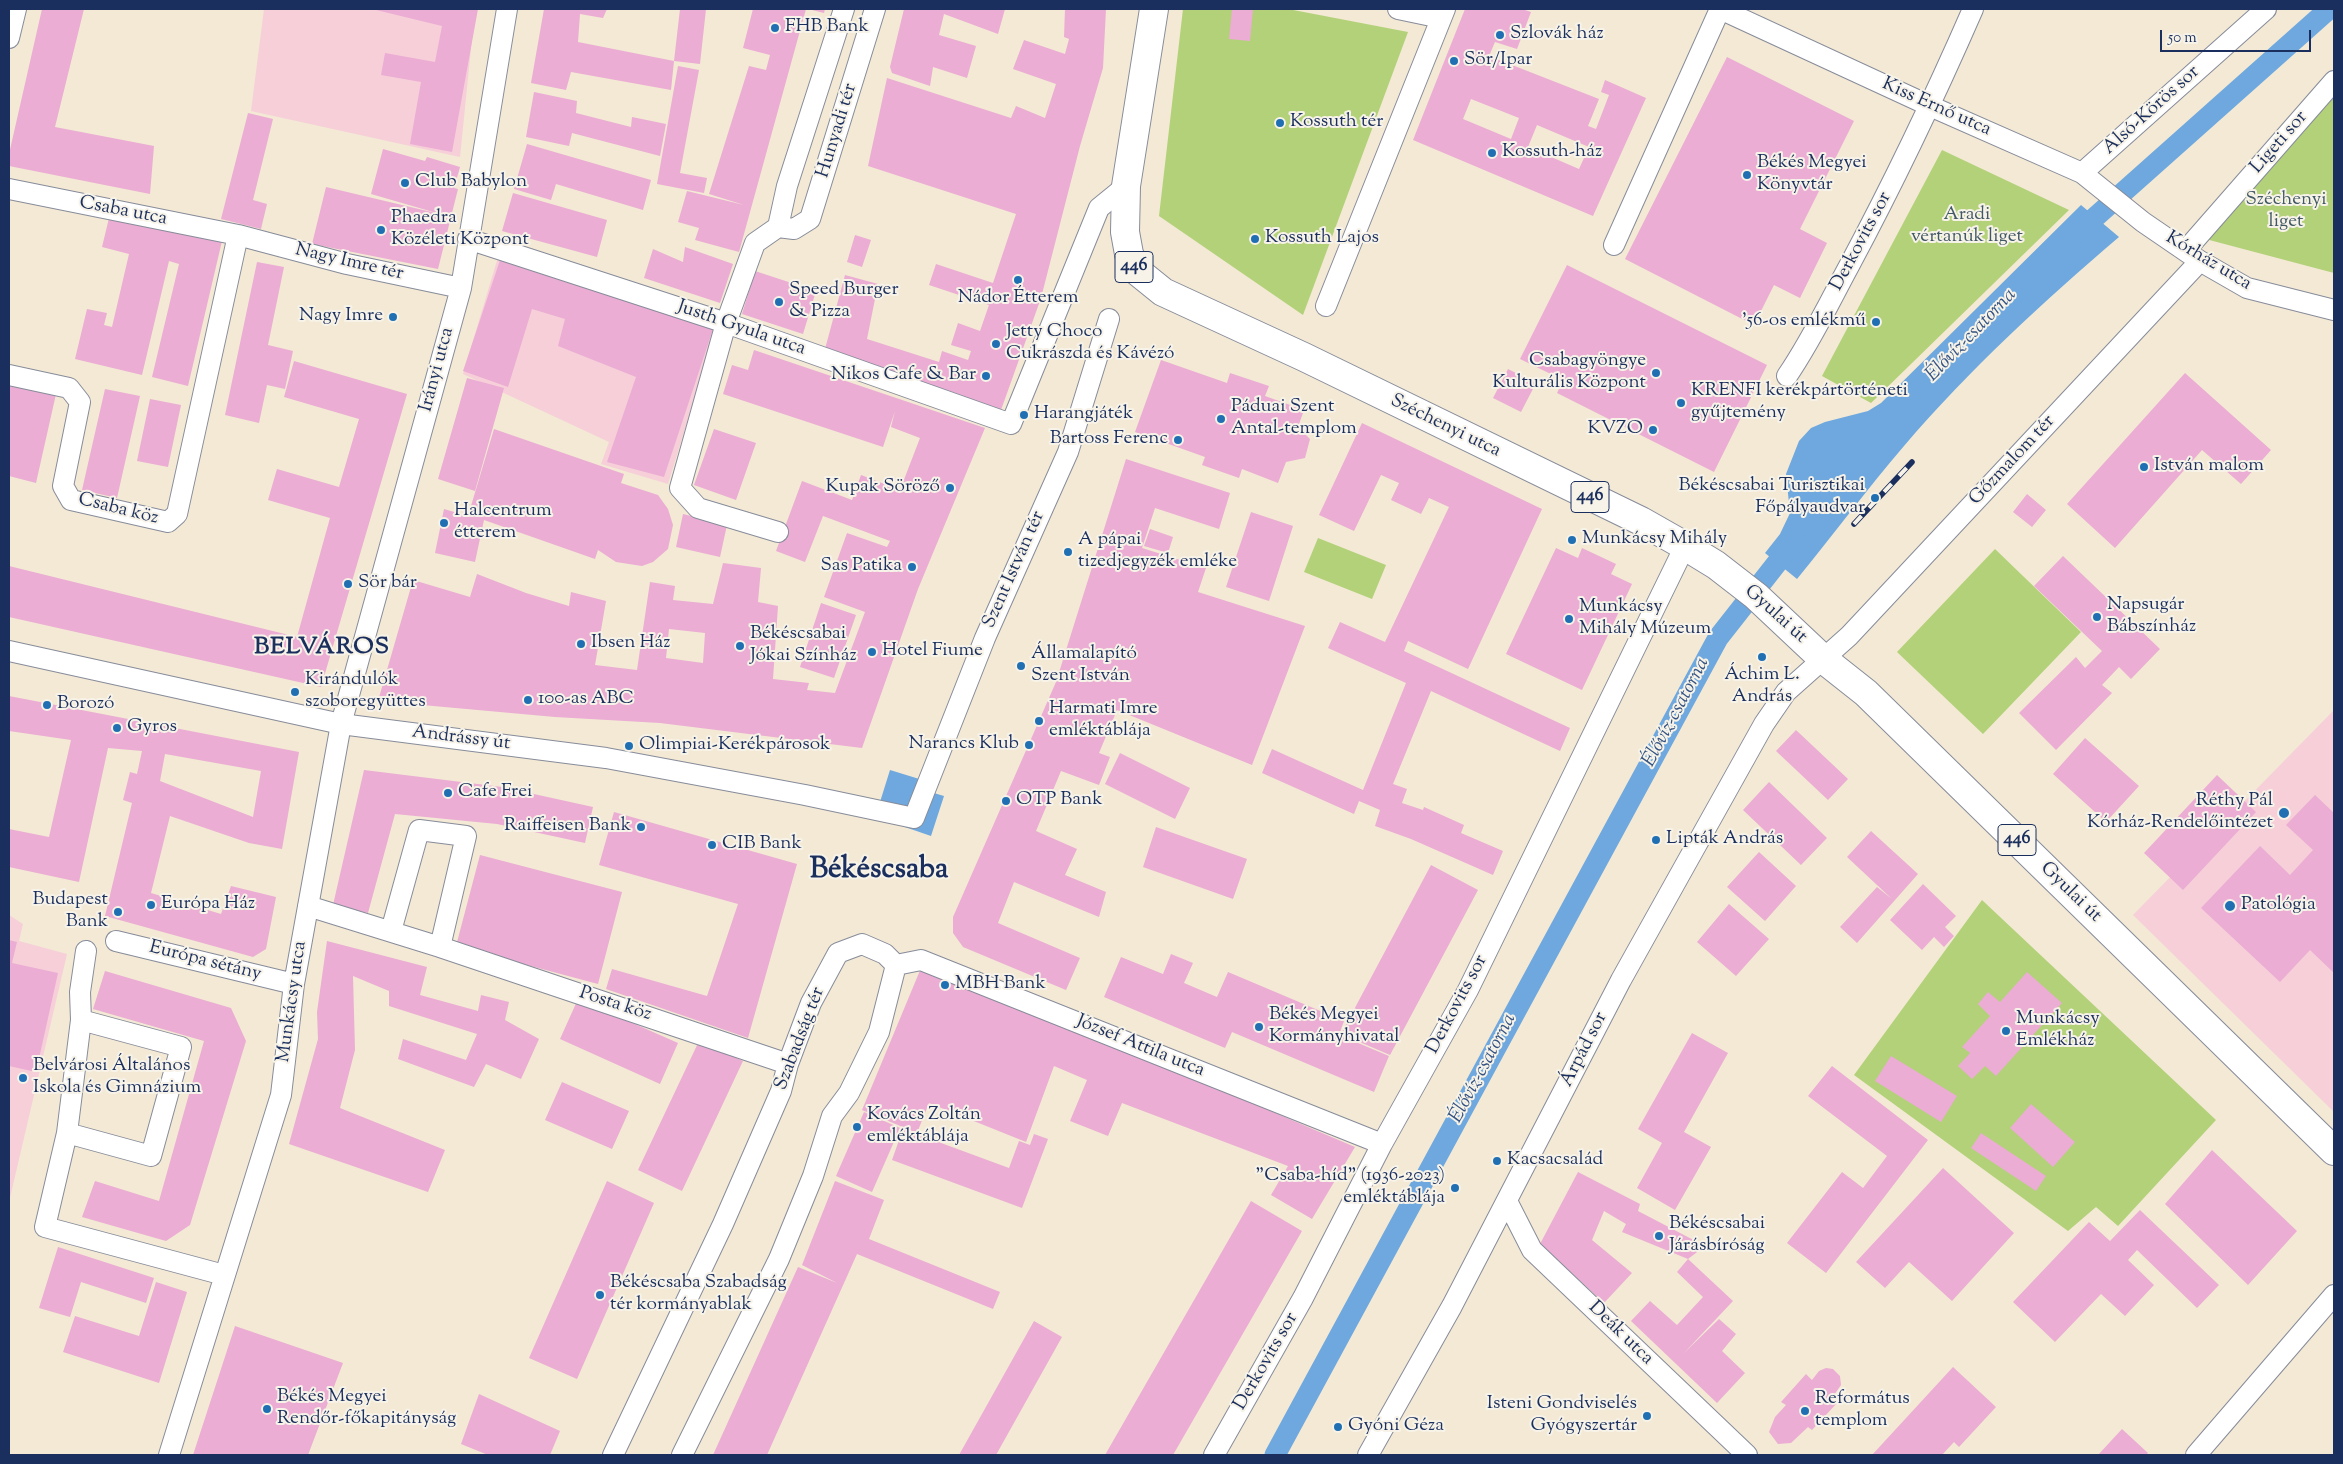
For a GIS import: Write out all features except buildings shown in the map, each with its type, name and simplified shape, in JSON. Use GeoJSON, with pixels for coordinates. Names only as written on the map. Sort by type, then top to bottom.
{"type":"FeatureCollection","features":[{"type":"Feature","properties":{"kind":"main road","name":"446"},"geometry":{"type":"LineString","coordinates":[[1126,186],[1154,9]]}},
{"type":"Feature","properties":{"kind":"main road","name":"Széchenyi utca"},"geometry":{"type":"LineString","coordinates":[[1126,186],[1128,254],[1133,266],[1163,292],[1304,357],[1641,521],[1685,546]]}},
{"type":"Feature","properties":{"kind":"main road","name":"Gyulai út"},"geometry":{"type":"LineString","coordinates":[[1685,546],[1716,565],[1756,596],[1823,659],[1866,693],[2334,1152]]}},
{"type":"Feature","properties":{"kind":"street"},"geometry":{"type":"LineString","coordinates":[[9,38],[16,9]]}},
{"type":"Feature","properties":{"kind":"street","name":"Irányi utca"},"geometry":{"type":"LineString","coordinates":[[341,724],[461,288],[507,9]]}},
{"type":"Feature","properties":{"kind":"street","name":"Hunyadi tér"},"geometry":{"type":"LineString","coordinates":[[778,532],[698,508],[680,488],[726,323],[755,243],[778,227],[788,186],[844,9]]}},
{"type":"Feature","properties":{"kind":"street","name":"Hunyadi tér"},"geometry":{"type":"LineString","coordinates":[[778,227],[794,229],[810,220],[875,9]]}},
{"type":"Feature","properties":{"kind":"street"},"geometry":{"type":"LineString","coordinates":[[1326,306],[1443,13],[1398,9]]}},
{"type":"Feature","properties":{"kind":"street"},"geometry":{"type":"LineString","coordinates":[[1614,244],[1720,9]]}},
{"type":"Feature","properties":{"kind":"street","name":"Kiss Ernő utca"},"geometry":{"type":"LineString","coordinates":[[1720,9],[1930,106],[2082,173],[2143,222]]}},
{"type":"Feature","properties":{"kind":"street","name":"Derkovits sor"},"geometry":{"type":"LineString","coordinates":[[1788,376],[1809,342],[1880,209],[1974,9]]}},
{"type":"Feature","properties":{"kind":"street","name":"Alsó-Körös sor"},"geometry":{"type":"LineString","coordinates":[[2082,173],[2266,9]]}},
{"type":"Feature","properties":{"kind":"street","name":"Ligeti sor"},"geometry":{"type":"LineString","coordinates":[[2193,256],[2334,81]]}},
{"type":"Feature","properties":{"kind":"street","name":"Justh Gyula utca"},"geometry":{"type":"LineString","coordinates":[[468,239],[726,323],[1011,424],[1099,208],[1126,186]]}},
{"type":"Feature","properties":{"kind":"street","name":"Csaba utca"},"geometry":{"type":"LineString","coordinates":[[9,189],[238,235]]}},
{"type":"Feature","properties":{"kind":"street","name":"Kórház utca"},"geometry":{"type":"LineString","coordinates":[[2143,222],[2193,256],[2247,288],[2334,310]]}},
{"type":"Feature","properties":{"kind":"street","name":"Nagy Imre tér"},"geometry":{"type":"LineString","coordinates":[[238,235],[347,264],[461,288]]}},
{"type":"Feature","properties":{"kind":"street","name":"Csaba köz"},"geometry":{"type":"LineString","coordinates":[[9,375],[69,388],[80,402],[63,486],[70,500],[168,522],[177,514],[201,395],[238,235]]}},
{"type":"Feature","properties":{"kind":"street","name":"Gőzmalom tér"},"geometry":{"type":"LineString","coordinates":[[1823,659],[1849,636],[2193,256]]}},
{"type":"Feature","properties":{"kind":"street","name":"Szent István tér"},"geometry":{"type":"LineString","coordinates":[[914,818],[985,638],[1068,452],[1109,319]]}},
{"type":"Feature","properties":{"kind":"street","name":"Derkovits sor"},"geometry":{"type":"LineString","coordinates":[[1214,1455],[1304,1298],[1382,1144],[1468,990],[1685,546]]}},
{"type":"Feature","properties":{"kind":"street","name":"Andrássy út"},"geometry":{"type":"LineString","coordinates":[[9,651],[341,724],[606,758],[805,795],[914,818]]}},
{"type":"Feature","properties":{"kind":"street","name":"Árpád sor"},"geometry":{"type":"LineString","coordinates":[[1368,1455],[1452,1306],[1621,980],[1764,724],[1786,692],[1823,659]]}},
{"type":"Feature","properties":{"kind":"street","name":"Munkácsy utca"},"geometry":{"type":"LineString","coordinates":[[169,1455],[281,1095],[294,984],[341,724]]}},
{"type":"Feature","properties":{"kind":"street"},"geometry":{"type":"LineString","coordinates":[[391,931],[420,830],[466,836],[440,947]]}},
{"type":"Feature","properties":{"kind":"street","name":"Posta köz"},"geometry":{"type":"LineString","coordinates":[[308,906],[440,947],[788,1064]]}},
{"type":"Feature","properties":{"kind":"street","name":"Európa sétány"},"geometry":{"type":"LineString","coordinates":[[116,940],[294,984]]}},
{"type":"Feature","properties":{"kind":"street","name":"Szabadság tér"},"geometry":{"type":"LineString","coordinates":[[613,1455],[723,1224],[781,1091],[788,1064],[811,1003],[838,953],[862,944],[885,954],[896,965]]}},
{"type":"Feature","properties":{"kind":"street"},"geometry":{"type":"LineString","coordinates":[[86,951],[80,992],[81,1020],[67,1133],[45,1227],[224,1275]]}},
{"type":"Feature","properties":{"kind":"street","name":"József Attila utca"},"geometry":{"type":"LineString","coordinates":[[896,965],[921,960],[1382,1144]]}},
{"type":"Feature","properties":{"kind":"street"},"geometry":{"type":"LineString","coordinates":[[682,1455],[779,1259],[812,1176],[832,1116],[849,1092],[880,1032],[896,965]]}},
{"type":"Feature","properties":{"kind":"street"},"geometry":{"type":"LineString","coordinates":[[67,1133],[151,1156],[181,1047],[81,1020]]}},
{"type":"Feature","properties":{"kind":"street","name":"Deák utca"},"geometry":{"type":"LineString","coordinates":[[1507,1201],[1532,1250],[1747,1455]]}},
{"type":"Feature","properties":{"kind":"street"},"geometry":{"type":"LineString","coordinates":[[2196,1455],[2334,1295]]}},
{"type":"Feature","properties":{"kind":"shaded area"},"geometry":{"type":"Polygon","coordinates":[[[264,9],[475,9],[460,157],[251,111],[264,9]]]}},
{"type":"Feature","properties":{"kind":"shaded area"},"geometry":{"type":"Polygon","coordinates":[[[499,254],[716,328],[668,484],[601,464],[609,442],[463,374],[499,254]]]}},
{"type":"Feature","properties":{"kind":"shaded area","name":"Réthy Pál Kórház-Rendelőintézet"},"geometry":{"type":"Polygon","coordinates":[[[2334,710],[2334,1112],[2133,915],[2334,710]]]}},
{"type":"Feature","properties":{"kind":"shaded area","name":"Belvárosi Általános Iskola és Gimnázium"},"geometry":{"type":"Polygon","coordinates":[[[9,915],[23,924],[19,941],[67,954],[9,1202],[9,915]]]}},
{"type":"Feature","properties":{"kind":"green space","name":"Kossuth tér"},"geometry":{"type":"Polygon","coordinates":[[[1183,9],[1288,9],[1408,32],[1303,315],[1159,216],[1183,9]]]}},
{"type":"Feature","properties":{"kind":"green space","name":"Széchenyi liget"},"geometry":{"type":"Polygon","coordinates":[[[2334,93],[2334,273],[2198,237],[2334,93]]]}},
{"type":"Feature","properties":{"kind":"green space","name":"Aradi vértanúk liget"},"geometry":{"type":"Polygon","coordinates":[[[1942,150],[2069,210],[1871,403],[1822,376],[1942,150]]]}},
{"type":"Feature","properties":{"kind":"green space"},"geometry":{"type":"Polygon","coordinates":[[[1318,538],[1386,565],[1372,599],[1304,572],[1318,538]]]}},
{"type":"Feature","properties":{"kind":"green space"},"geometry":{"type":"Polygon","coordinates":[[[1995,549],[2081,632],[1983,734],[1897,652],[1995,549]]]}},
{"type":"Feature","properties":{"kind":"green space"},"geometry":{"type":"Polygon","coordinates":[[[1982,900],[2216,1120],[2118,1226],[2096,1207],[2068,1231],[1854,1075],[1982,900]]]}},
{"type":"Feature","properties":{"kind":"water"},"geometry":{"type":"Polygon","coordinates":[[[2081,205],[2119,237],[2035,311],[1954,390],[1890,462],[1797,579],[1765,553],[1780,534],[1790,513],[1786,474],[1799,441],[1811,428],[1825,422],[1868,411],[1881,403],[2081,205]]]}},
{"type":"Feature","properties":{"kind":"water"},"geometry":{"type":"Polygon","coordinates":[[[890,770],[929,782],[927,791],[944,796],[931,836],[902,826],[907,811],[880,802],[890,770]]]}},
{"type":"Feature","properties":{"kind":"waterway","name":"Élővíz-csatorna"},"geometry":{"type":"LineString","coordinates":[[2074,236],[2329,9]]}},
{"type":"Feature","properties":{"kind":"waterway","name":"Élővíz-csatorna"},"geometry":{"type":"LineString","coordinates":[[1275,1455],[1718,638],[1795,540]]}},
{"type":"Feature","properties":{"kind":"railway"},"geometry":{"type":"LineString","coordinates":[[1854,524],[1912,462]]}},
{"type":"Feature","properties":{"kind":"place","name":"FHB Bank"},"geometry":{"type":"Point","coordinates":[775,28]}},
{"type":"Feature","properties":{"kind":"place","name":"Szlovák ház"},"geometry":{"type":"Point","coordinates":[1500,35]}},
{"type":"Feature","properties":{"kind":"place","name":"Sör/Ipar"},"geometry":{"type":"Point","coordinates":[1454,61]}},
{"type":"Feature","properties":{"kind":"place","name":"Kossuth tér"},"geometry":{"type":"Point","coordinates":[1280,123]}},
{"type":"Feature","properties":{"kind":"place","name":"Kossuth-ház"},"geometry":{"type":"Point","coordinates":[1492,153]}},
{"type":"Feature","properties":{"kind":"place","name":"Békés Megyei Könyvtár"},"geometry":{"type":"Point","coordinates":[1747,175]}},
{"type":"Feature","properties":{"kind":"place","name":"Club Babylon"},"geometry":{"type":"Point","coordinates":[405,183]}},
{"type":"Feature","properties":{"kind":"place","name":"Phaedra Közéleti Központ"},"geometry":{"type":"Point","coordinates":[381,230]}},
{"type":"Feature","properties":{"kind":"place","name":"Kossuth Lajos"},"geometry":{"type":"Point","coordinates":[1255,239]}},
{"type":"Feature","properties":{"kind":"place","name":"Nádor Étterem"},"geometry":{"type":"Point","coordinates":[1018,280]}},
{"type":"Feature","properties":{"kind":"place","name":"Speed Burger & Pizza"},"geometry":{"type":"Point","coordinates":[779,302]}},
{"type":"Feature","properties":{"kind":"place","name":"Nagy Imre"},"geometry":{"type":"Point","coordinates":[393,317]}},
{"type":"Feature","properties":{"kind":"place","name":"'56-os emlékmű"},"geometry":{"type":"Point","coordinates":[1876,322]}},
{"type":"Feature","properties":{"kind":"place","name":"Jetty Choco Cukrászda és Kávézó"},"geometry":{"type":"Point","coordinates":[996,344]}},
{"type":"Feature","properties":{"kind":"place","name":"Csabagyöngye Kulturális Központ"},"geometry":{"type":"Point","coordinates":[1656,373]}},
{"type":"Feature","properties":{"kind":"place","name":"Nikos Cafe & Bar"},"geometry":{"type":"Point","coordinates":[986,376]}},
{"type":"Feature","properties":{"kind":"place","name":"KRENFI kerékpártörténeti gyűjtemény"},"geometry":{"type":"Point","coordinates":[1681,403]}},
{"type":"Feature","properties":{"kind":"place","name":"Harangjáték"},"geometry":{"type":"Point","coordinates":[1024,415]}},
{"type":"Feature","properties":{"kind":"place","name":"Páduai Szent Antal-templom"},"geometry":{"type":"Point","coordinates":[1221,419]}},
{"type":"Feature","properties":{"kind":"place","name":"KVZO"},"geometry":{"type":"Point","coordinates":[1653,430]}},
{"type":"Feature","properties":{"kind":"place","name":"Bartoss Ferenc"},"geometry":{"type":"Point","coordinates":[1178,440]}},
{"type":"Feature","properties":{"kind":"place","name":"István malom"},"geometry":{"type":"Point","coordinates":[2144,467]}},
{"type":"Feature","properties":{"kind":"place","name":"Kupak Söröző"},"geometry":{"type":"Point","coordinates":[950,488]}},
{"type":"Feature","properties":{"kind":"place","name":"Békéscsabai Turisztikai Főpályaudvar"},"geometry":{"type":"Point","coordinates":[1875,498]}},
{"type":"Feature","properties":{"kind":"place","name":"Halcentrum étterem"},"geometry":{"type":"Point","coordinates":[444,523]}},
{"type":"Feature","properties":{"kind":"place","name":"Munkácsy Mihály"},"geometry":{"type":"Point","coordinates":[1572,540]}},
{"type":"Feature","properties":{"kind":"place","name":"A pápai tizedjegyzék emléke"},"geometry":{"type":"Point","coordinates":[1068,552]}},
{"type":"Feature","properties":{"kind":"place","name":"Sas Patika"},"geometry":{"type":"Point","coordinates":[912,567]}},
{"type":"Feature","properties":{"kind":"place","name":"Sör bár"},"geometry":{"type":"Point","coordinates":[348,584]}},
{"type":"Feature","properties":{"kind":"place","name":"Napsugár Bábszínház"},"geometry":{"type":"Point","coordinates":[2097,617]}},
{"type":"Feature","properties":{"kind":"place","name":"Munkácsy Mihály Múzeum"},"geometry":{"type":"Point","coordinates":[1569,619]}},
{"type":"Feature","properties":{"kind":"place","name":"Ibsen Ház"},"geometry":{"type":"Point","coordinates":[581,644]}},
{"type":"Feature","properties":{"kind":"place","name":"Békéscsabai Jókai Színház"},"geometry":{"type":"Point","coordinates":[740,646]}},
{"type":"Feature","properties":{"kind":"place","name":"Hotel Fiume"},"geometry":{"type":"Point","coordinates":[872,652]}},
{"type":"Feature","properties":{"kind":"place","name":"Áchim L. András"},"geometry":{"type":"Point","coordinates":[1762,657]}},
{"type":"Feature","properties":{"kind":"place","name":"Államalapító Szent István"},"geometry":{"type":"Point","coordinates":[1021,666]}},
{"type":"Feature","properties":{"kind":"place","name":"Kirándulók szoboregyüttes"},"geometry":{"type":"Point","coordinates":[295,692]}},
{"type":"Feature","properties":{"kind":"place","name":"100-as ABC"},"geometry":{"type":"Point","coordinates":[528,700]}},
{"type":"Feature","properties":{"kind":"place","name":"Borozó"},"geometry":{"type":"Point","coordinates":[47,705]}},
{"type":"Feature","properties":{"kind":"place","name":"Harmati Imre emléktáblája"},"geometry":{"type":"Point","coordinates":[1039,721]}},
{"type":"Feature","properties":{"kind":"place","name":"Gyros"},"geometry":{"type":"Point","coordinates":[117,728]}},
{"type":"Feature","properties":{"kind":"place","name":"Narancs Klub"},"geometry":{"type":"Point","coordinates":[1029,745]}},
{"type":"Feature","properties":{"kind":"place","name":"Olimpiai-Kerékpárosok"},"geometry":{"type":"Point","coordinates":[629,746]}},
{"type":"Feature","properties":{"kind":"place","name":"Cafe Frei"},"geometry":{"type":"Point","coordinates":[448,793]}},
{"type":"Feature","properties":{"kind":"place","name":"OTP Bank"},"geometry":{"type":"Point","coordinates":[1006,801]}},
{"type":"Feature","properties":{"kind":"place","name":"Réthy Pál Kórház-Rendelőintézet"},"geometry":{"type":"Point","coordinates":[2284,813]}},
{"type":"Feature","properties":{"kind":"place","name":"Raiffeisen Bank"},"geometry":{"type":"Point","coordinates":[641,827]}},
{"type":"Feature","properties":{"kind":"place","name":"Lipták András"},"geometry":{"type":"Point","coordinates":[1656,840]}},
{"type":"Feature","properties":{"kind":"place","name":"CIB Bank"},"geometry":{"type":"Point","coordinates":[712,845]}},
{"type":"Feature","properties":{"kind":"place","name":"Európa Ház"},"geometry":{"type":"Point","coordinates":[151,905]}},
{"type":"Feature","properties":{"kind":"place","name":"Patológia"},"geometry":{"type":"Point","coordinates":[2230,906]}},
{"type":"Feature","properties":{"kind":"place","name":"Budapest Bank"},"geometry":{"type":"Point","coordinates":[118,912]}},
{"type":"Feature","properties":{"kind":"place","name":"MBH Bank"},"geometry":{"type":"Point","coordinates":[945,985]}},
{"type":"Feature","properties":{"kind":"place","name":"Békés Megyei Kormányhivatal"},"geometry":{"type":"Point","coordinates":[1259,1027]}},
{"type":"Feature","properties":{"kind":"place","name":"Munkácsy Emlékház"},"geometry":{"type":"Point","coordinates":[2006,1031]}},
{"type":"Feature","properties":{"kind":"place","name":"Belvárosi Általános Iskola és Gimnázium"},"geometry":{"type":"Point","coordinates":[23,1078]}},
{"type":"Feature","properties":{"kind":"place","name":"Kovács Zoltán emléktáblája"},"geometry":{"type":"Point","coordinates":[857,1127]}},
{"type":"Feature","properties":{"kind":"place","name":"Kacsacsalád"},"geometry":{"type":"Point","coordinates":[1497,1161]}},
{"type":"Feature","properties":{"kind":"place","name":"\"Csaba‑híd\" (1936-2023) emléktáblája"},"geometry":{"type":"Point","coordinates":[1455,1188]}},
{"type":"Feature","properties":{"kind":"place","name":"Békéscsabai Járásbíróság"},"geometry":{"type":"Point","coordinates":[1659,1236]}},
{"type":"Feature","properties":{"kind":"place","name":"Békéscsaba Szabadság tér kormányablak"},"geometry":{"type":"Point","coordinates":[600,1295]}},
{"type":"Feature","properties":{"kind":"place","name":"Békés Megyei Rendőr-főkapitányság"},"geometry":{"type":"Point","coordinates":[267,1409]}},
{"type":"Feature","properties":{"kind":"place","name":"Református templom"},"geometry":{"type":"Point","coordinates":[1805,1411]}},
{"type":"Feature","properties":{"kind":"place","name":"Isteni Gondviselés Gyógyszertár"},"geometry":{"type":"Point","coordinates":[1647,1416]}},
{"type":"Feature","properties":{"kind":"place","name":"Gyóni Géza"},"geometry":{"type":"Point","coordinates":[1338,1427]}},
{"type":"Feature","properties":{"kind":"district","name":"BELVÁROS"},"geometry":{"type":"Point","coordinates":[322,649]}},
{"type":"Feature","properties":{"kind":"district","name":"Békéscsaba"},"geometry":{"type":"Point","coordinates":[879,872]}}]}
